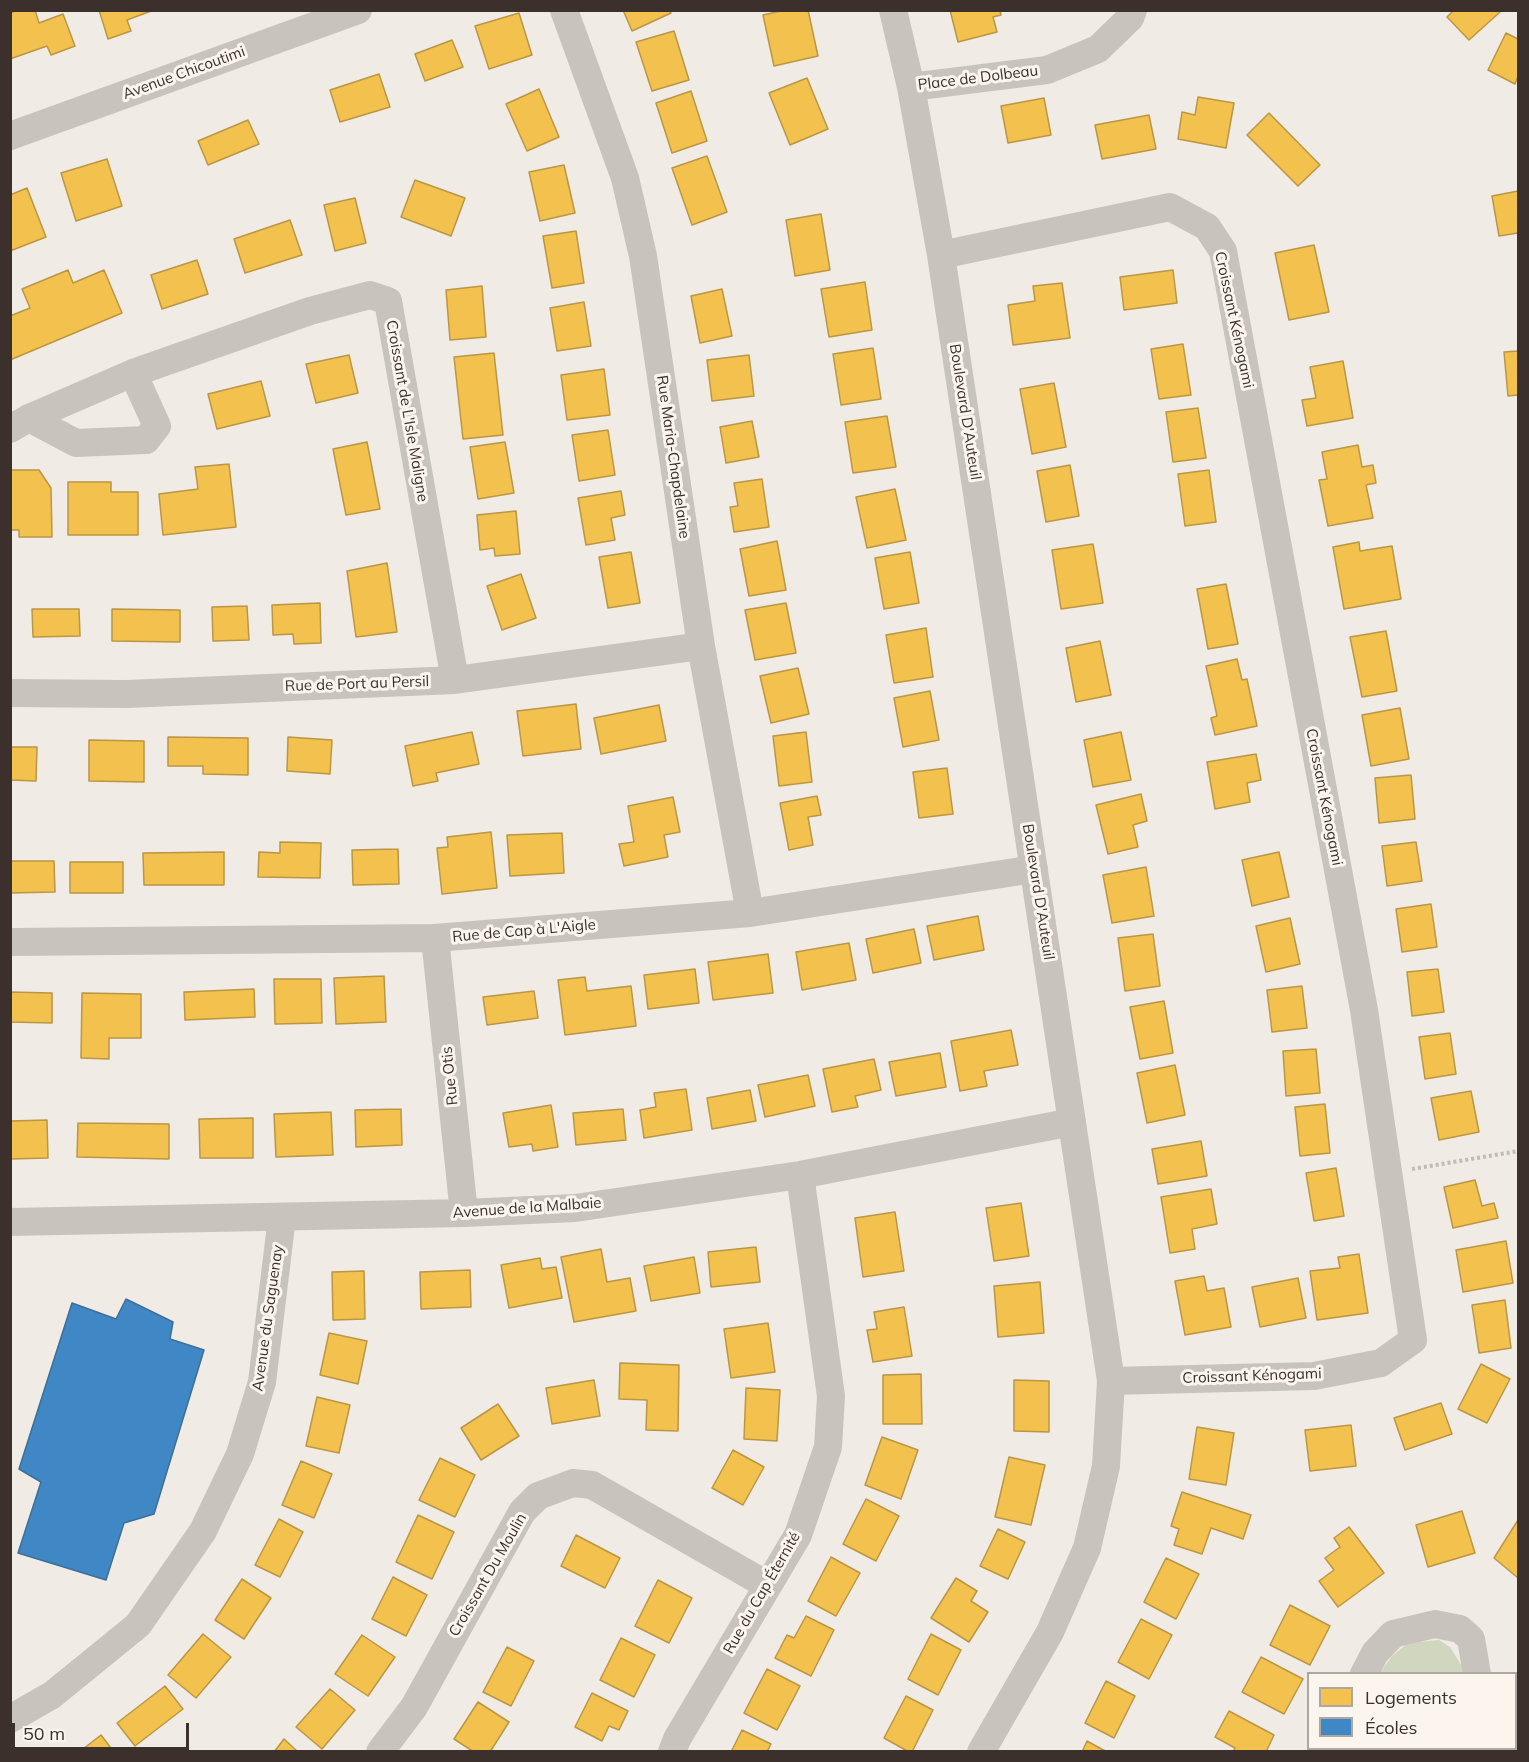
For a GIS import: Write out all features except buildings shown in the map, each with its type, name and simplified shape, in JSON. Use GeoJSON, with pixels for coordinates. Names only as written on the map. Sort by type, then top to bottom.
{"type":"FeatureCollection","features":[{"type":"Feature","properties":{"kind":"street","name":"Avenue Chicoutimi"},"geometry":{"type":"LineString","coordinates":[[10,136],[358,10]]}},
{"type":"Feature","properties":{"kind":"street","name":"Rue Maria-Chapdelaine"},"geometry":{"type":"LineString","coordinates":[[564,10],[625,178],[644,256],[701,646],[750,913]]}},
{"type":"Feature","properties":{"kind":"street","name":"Boulevard D'Auteuil"},"geometry":{"type":"LineString","coordinates":[[893,10],[911,87],[941,255],[1111,1381],[1106,1466],[1087,1548],[1050,1632],[981,1752]]}},
{"type":"Feature","properties":{"kind":"street","name":"Place de Dolbeau"},"geometry":{"type":"LineString","coordinates":[[911,87],[1047,70],[1098,49],[1130,18],[1133,10]]}},
{"type":"Feature","properties":{"kind":"street","name":"Croissant Kénogami"},"geometry":{"type":"LineString","coordinates":[[941,255],[1170,207],[1207,227],[1222,251],[1364,1010],[1413,1341],[1381,1363],[1314,1376],[1111,1381]]}},
{"type":"Feature","properties":{"kind":"street","name":"Croissant de L'Isle Maligne"},"geometry":{"type":"LineString","coordinates":[[20,424],[133,374],[310,311],[370,295],[388,301],[455,680]]}},
{"type":"Feature","properties":{"kind":"street","name":"Croissant de L'Isle Maligne"},"geometry":{"type":"LineString","coordinates":[[20,424],[76,443],[146,440],[157,426],[133,374]]}},
{"type":"Feature","properties":{"kind":"street","name":"Rue de Port au Persil"},"geometry":{"type":"LineString","coordinates":[[10,693],[127,694],[455,680],[701,646]]}},
{"type":"Feature","properties":{"kind":"street","name":"Rue de Cap à L'Aigle"},"geometry":{"type":"LineString","coordinates":[[10,942],[435,938],[750,913],[1034,869]]}},
{"type":"Feature","properties":{"kind":"street","name":"Rue Otis"},"geometry":{"type":"LineString","coordinates":[[435,938],[464,1213]]}},
{"type":"Feature","properties":{"kind":"street","name":"Avenue de la Malbaie"},"geometry":{"type":"LineString","coordinates":[[10,1222],[464,1213],[575,1208],[800,1175],[1072,1122]]}},
{"type":"Feature","properties":{"kind":"street","name":"Rue du Cap Éternité"},"geometry":{"type":"LineString","coordinates":[[672,1752],[677,1739],[798,1534],[828,1447],[831,1396],[800,1175]]}},
{"type":"Feature","properties":{"kind":"street","name":"Avenue du Saguenay"},"geometry":{"type":"LineString","coordinates":[[10,1719],[52,1695],[138,1624],[203,1531],[240,1454],[262,1382],[282,1217]]}},
{"type":"Feature","properties":{"kind":"street","name":"Croissant Du Moulin"},"geometry":{"type":"LineString","coordinates":[[380,1752],[414,1707],[522,1512],[538,1496],[573,1483],[592,1485],[767,1585]]}},
{"type":"Feature","properties":{"kind":"street"},"geometry":{"type":"LineString","coordinates":[[1366,1672],[1375,1653],[1393,1634],[1435,1624],[1460,1629],[1471,1639],[1477,1672]]}},
{"type":"Feature","properties":{"kind":"path"},"geometry":{"type":"LineString","coordinates":[[1408,1170],[1518,1151]]}},
{"type":"Feature","properties":{"kind":"green space"},"geometry":{"type":"Polygon","coordinates":[[[1439,1640],[1450,1647],[1463,1668],[1463,1672],[1380,1672],[1392,1656],[1408,1643],[1439,1640]]]}},
{"type":"Feature","properties":{"kind":"green space"},"geometry":{"type":"Polygon","coordinates":[[[1338,1750],[1475,1750],[1475,1751],[1337,1752],[1338,1750]]]}}]}
